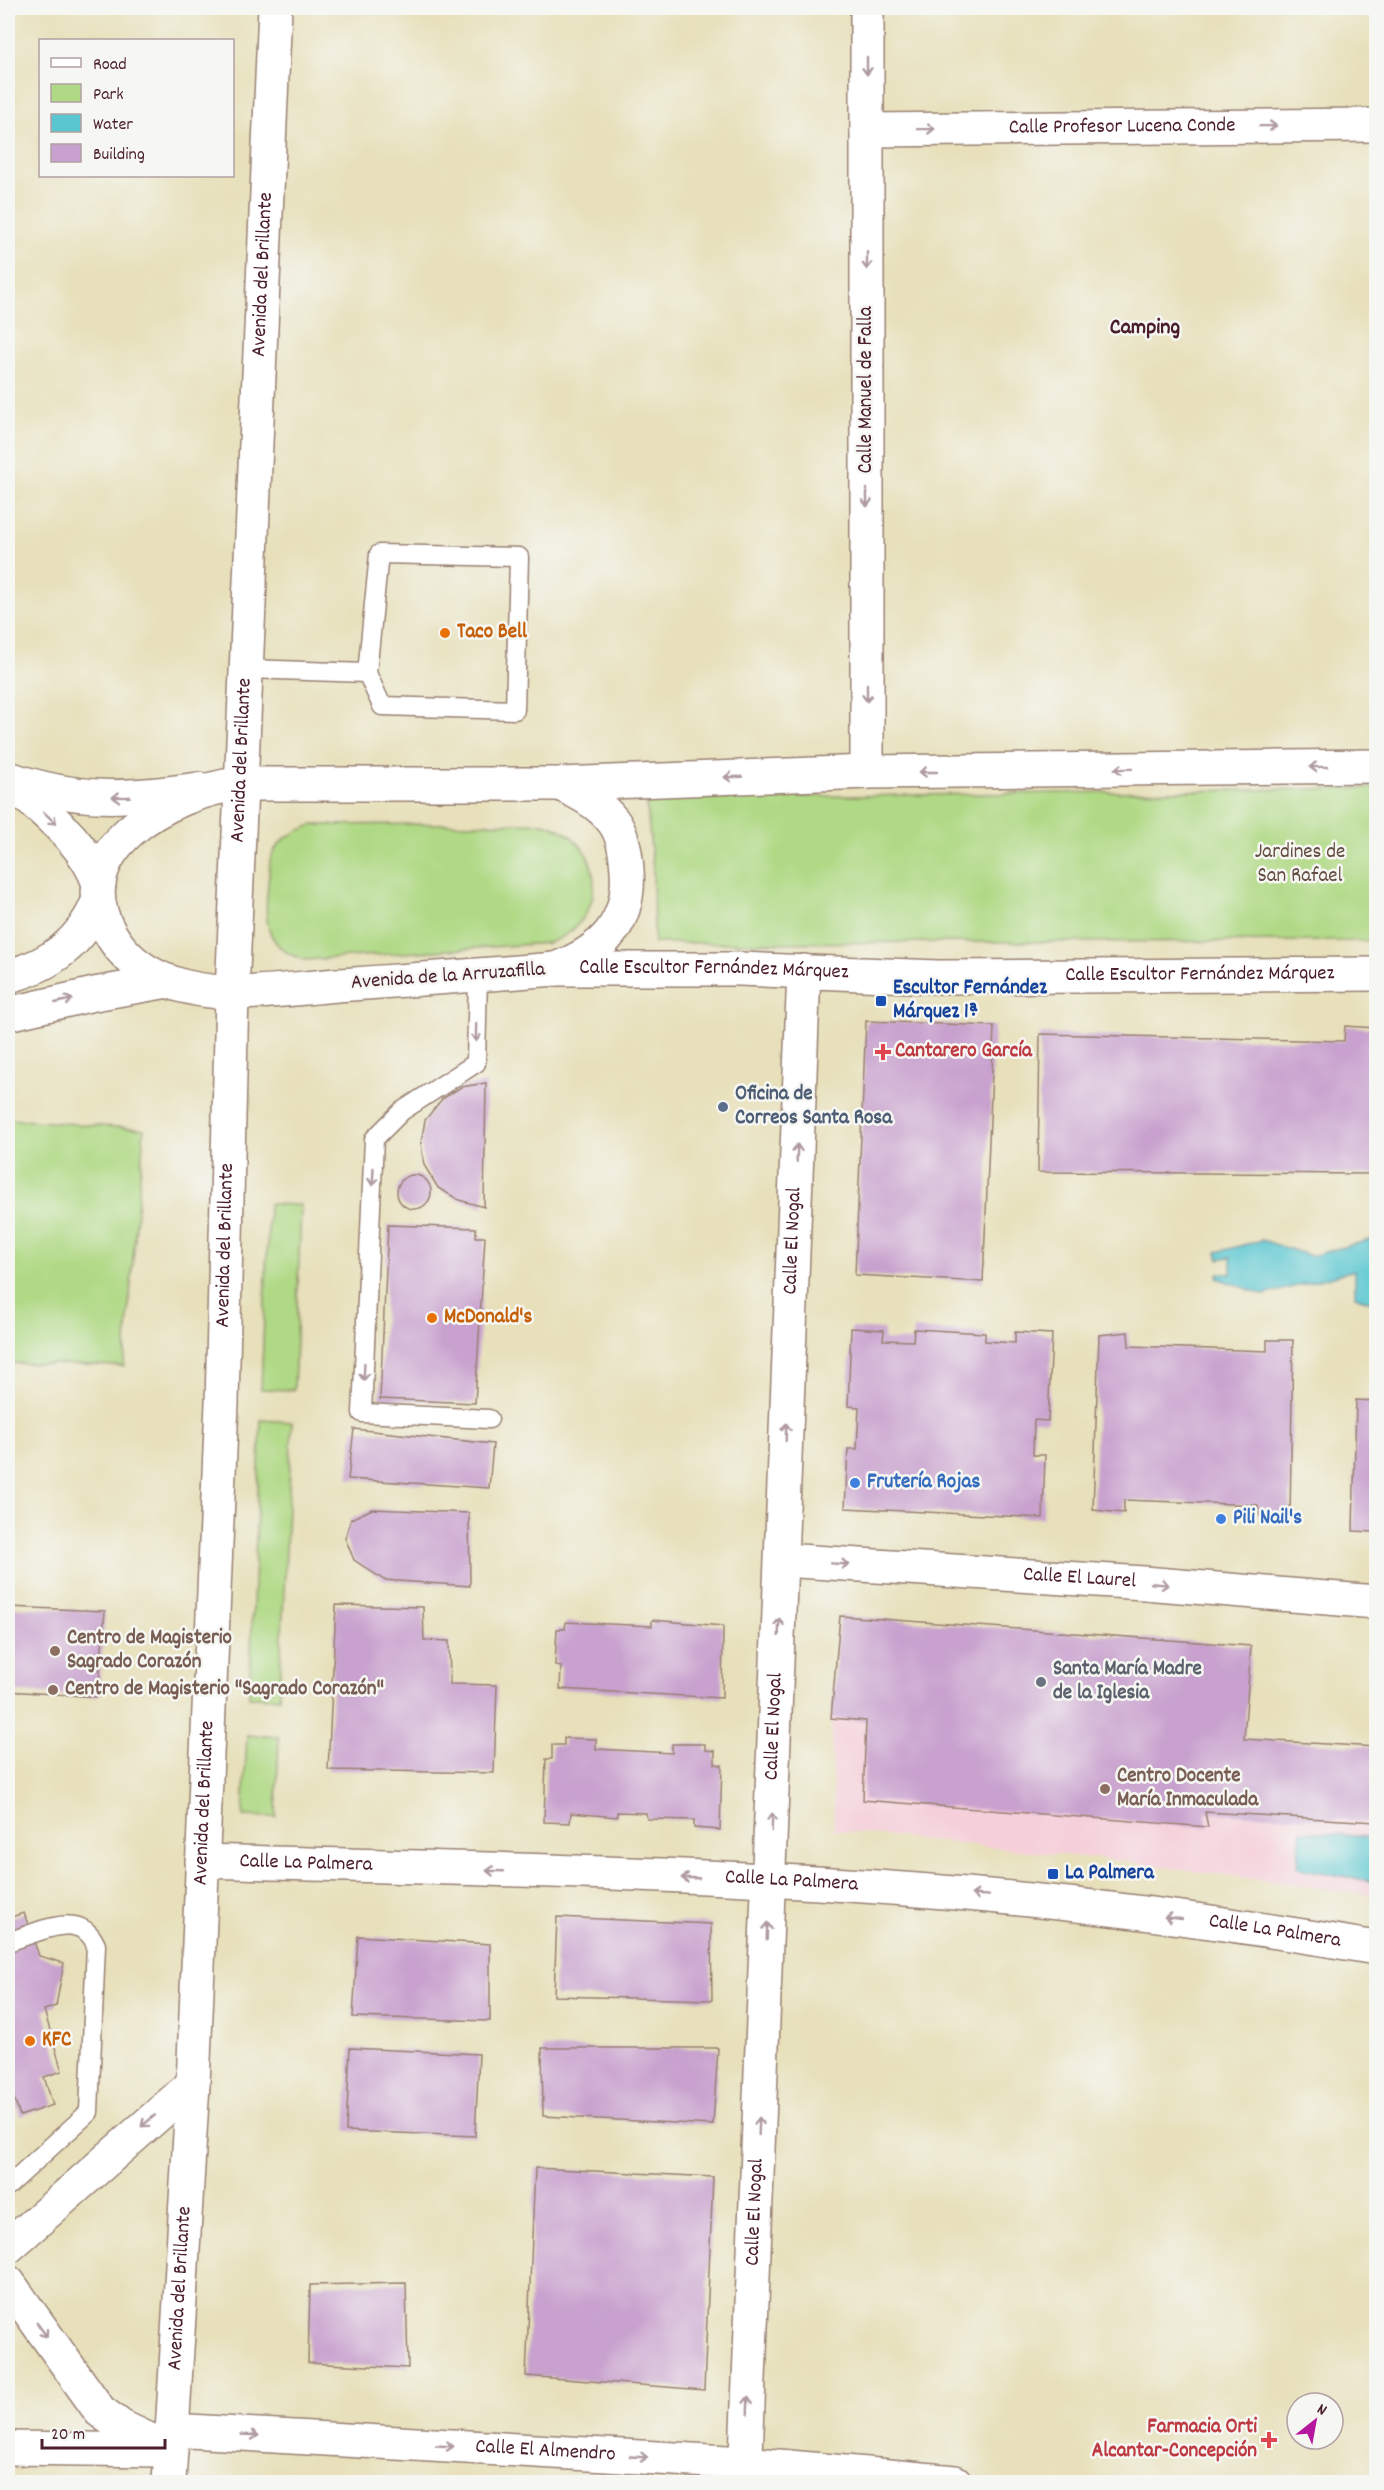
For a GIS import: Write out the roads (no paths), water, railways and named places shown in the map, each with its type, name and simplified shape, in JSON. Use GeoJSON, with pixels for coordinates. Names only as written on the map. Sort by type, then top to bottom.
{"type":"FeatureCollection","features":[{"type":"Feature","properties":{"kind":"main road","name":"Avenida del Brillante"},"geometry":{"type":"LineString","coordinates":[[169,2482],[193,2084],[222,1403],[232,994],[230,785],[245,669],[275,8]]}},
{"type":"Feature","properties":{"kind":"main road","name":"Calle Manuel de Falla"},"geometry":{"type":"LineString","coordinates":[[867,8],[867,772]]}},
{"type":"Feature","properties":{"kind":"main road","name":"Calle Profesor Lucena Conde"},"geometry":{"type":"LineString","coordinates":[[867,129],[1377,125]]}},
{"type":"Feature","properties":{"kind":"main road"},"geometry":{"type":"LineString","coordinates":[[560,784],[867,772],[1377,766]]}},
{"type":"Feature","properties":{"kind":"main road","name":"Avenida de la Arruzafilla"},"geometry":{"type":"LineString","coordinates":[[8,778],[33,786],[99,798],[139,797],[230,785],[560,784],[599,807],[614,822],[626,857],[627,895],[622,915],[610,934],[578,961],[555,969],[232,994],[168,981],[136,965],[118,947],[105,924],[93,867],[80,848],[8,778]]}},
{"type":"Feature","properties":{"kind":"main road","name":"Avenida de la Arruzafilla"},"geometry":{"type":"LineString","coordinates":[[99,893],[104,863],[115,845],[132,829],[178,800],[230,785]]}},
{"type":"Feature","properties":{"kind":"main road"},"geometry":{"type":"LineString","coordinates":[[8,976],[44,962],[64,950],[81,934],[99,893]]}},
{"type":"Feature","properties":{"kind":"main road","name":"Calle Escultor Fernández Márquez"},"geometry":{"type":"LineString","coordinates":[[555,969],[804,971],[938,977],[1377,974]]}},
{"type":"Feature","properties":{"kind":"main road","name":"Calle El Nogal"},"geometry":{"type":"LineString","coordinates":[[745,2473],[804,971]]}},
{"type":"Feature","properties":{"kind":"main road"},"geometry":{"type":"LineString","coordinates":[[8,1014],[94,994],[168,981]]}},
{"type":"Feature","properties":{"kind":"main road","name":"Calle El Laurel"},"geometry":{"type":"LineString","coordinates":[[782,1560],[1144,1583],[1377,1602]]}},
{"type":"Feature","properties":{"kind":"main road","name":"Calle La Palmera"},"geometry":{"type":"LineString","coordinates":[[202,1861],[769,1880],[990,1896],[1255,1927],[1377,1948]]}},
{"type":"Feature","properties":{"kind":"main road"},"geometry":{"type":"LineString","coordinates":[[8,2247],[193,2084]]}},
{"type":"Feature","properties":{"kind":"main road"},"geometry":{"type":"LineString","coordinates":[[8,2282],[100,2411],[122,2427],[171,2440]]}},
{"type":"Feature","properties":{"kind":"main road","name":"Calle El Almendro"},"geometry":{"type":"LineString","coordinates":[[8,2448],[171,2440],[745,2473],[955,2482]]}},
{"type":"Feature","properties":{"kind":"lane"},"geometry":{"type":"LineString","coordinates":[[379,554],[519,557],[515,710],[382,706],[367,673],[379,554]]}},
{"type":"Feature","properties":{"kind":"lane"},"geometry":{"type":"LineString","coordinates":[[245,669],[367,673]]}},
{"type":"Feature","properties":{"kind":"lane"},"geometry":{"type":"LineString","coordinates":[[478,975],[476,1063],[402,1111],[374,1139],[362,1413],[489,1419]]}},
{"type":"Feature","properties":{"kind":"lane"},"geometry":{"type":"LineString","coordinates":[[8,1942],[64,1924],[78,1925],[91,1933],[96,1945],[89,2112],[8,2186]]}},
{"type":"Feature","properties":{"kind":"water"},"geometry":{"type":"Polygon","coordinates":[[[1376,1238],[1376,1304],[1355,1296],[1355,1270],[1264,1295],[1217,1278],[1218,1273],[1231,1274],[1231,1257],[1219,1259],[1217,1252],[1262,1240],[1311,1256],[1376,1238]]]}},
{"type":"Feature","properties":{"kind":"water"},"geometry":{"type":"Polygon","coordinates":[[[1301,1831],[1376,1838],[1376,1882],[1297,1868],[1301,1831]]]}},
{"type":"Feature","properties":{"kind":"place","name":"Taco Bell"},"geometry":{"type":"Point","coordinates":[445,633]}},
{"type":"Feature","properties":{"kind":"place","name":"Escultor Fernández Márquez 1ª"},"geometry":{"type":"Point","coordinates":[881,1001]}},
{"type":"Feature","properties":{"kind":"place","name":"Cantarero García"},"geometry":{"type":"Point","coordinates":[883,1052]}},
{"type":"Feature","properties":{"kind":"place","name":"Oficina de Correos Santa Rosa"},"geometry":{"type":"Point","coordinates":[723,1107]}},
{"type":"Feature","properties":{"kind":"place","name":"McDonald's"},"geometry":{"type":"Point","coordinates":[432,1318]}},
{"type":"Feature","properties":{"kind":"place","name":"Frutería Rojas"},"geometry":{"type":"Point","coordinates":[855,1483]}},
{"type":"Feature","properties":{"kind":"place","name":"Pili Nail's"},"geometry":{"type":"Point","coordinates":[1221,1519]}},
{"type":"Feature","properties":{"kind":"place","name":"Centro de Magisterio Sagrado Corazón"},"geometry":{"type":"Point","coordinates":[55,1651]}},
{"type":"Feature","properties":{"kind":"place","name":"Santa María Madre de la Iglesia"},"geometry":{"type":"Point","coordinates":[1041,1682]}},
{"type":"Feature","properties":{"kind":"place","name":"Centro de Magisterio \"Sagrado Corazón\""},"geometry":{"type":"Point","coordinates":[53,1690]}},
{"type":"Feature","properties":{"kind":"place","name":"Centro Docente María Inmaculada"},"geometry":{"type":"Point","coordinates":[1105,1789]}},
{"type":"Feature","properties":{"kind":"place","name":"La Palmera"},"geometry":{"type":"Point","coordinates":[1053,1874]}},
{"type":"Feature","properties":{"kind":"place","name":"KFC"},"geometry":{"type":"Point","coordinates":[30,2041]}},
{"type":"Feature","properties":{"kind":"place","name":"Farmacia Orti Alcantar-Concepción"},"geometry":{"type":"Point","coordinates":[1269,2440]}},
{"type":"Feature","properties":{"kind":"district","name":"Camping"},"geometry":{"type":"Point","coordinates":[1145,328]}},
{"type":"Feature","properties":{"kind":"park label","name":"Jardines de San Rafael"},"geometry":{"type":"Point","coordinates":[1300,865]}}]}
